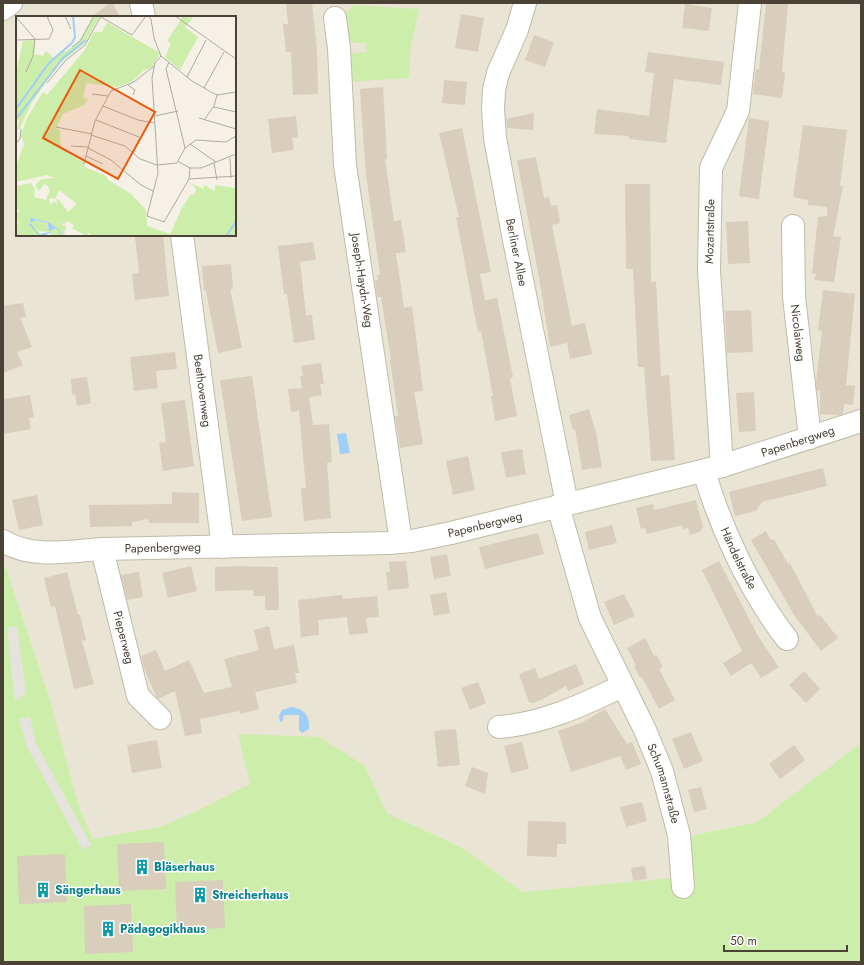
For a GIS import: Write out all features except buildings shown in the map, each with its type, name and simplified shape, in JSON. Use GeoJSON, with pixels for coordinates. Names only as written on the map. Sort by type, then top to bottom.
{"type":"FeatureCollection","features":[{"type":"Feature","properties":{"kind":"street"},"geometry":{"type":"LineString","coordinates":[[3,9],[11,3]]}},
{"type":"Feature","properties":{"kind":"street"},"geometry":{"type":"LineString","coordinates":[[141,3],[144,16]]}},
{"type":"Feature","properties":{"kind":"street","name":"Berliner Allee"},"geometry":{"type":"LineString","coordinates":[[525,3],[517,30],[498,73],[494,90],[493,109],[495,138],[563,505]]}},
{"type":"Feature","properties":{"kind":"street","name":"Mozartstraße"},"geometry":{"type":"LineString","coordinates":[[713,469],[709,271],[711,168],[738,111],[750,3]]}},
{"type":"Feature","properties":{"kind":"street","name":"Joseph-Haydn-Weg"},"geometry":{"type":"LineString","coordinates":[[335,18],[339,48],[345,165],[401,542]]}},
{"type":"Feature","properties":{"kind":"street","name":"Nicolaiweg"},"geometry":{"type":"LineString","coordinates":[[793,226],[794,297],[810,438]]}},
{"type":"Feature","properties":{"kind":"street","name":"Beethovenweg"},"geometry":{"type":"LineString","coordinates":[[182,236],[223,547]]}},
{"type":"Feature","properties":{"kind":"street","name":"Papenbergweg"},"geometry":{"type":"LineString","coordinates":[[3,542],[31,551],[57,552],[401,542],[451,533],[713,469],[861,421]]}},
{"type":"Feature","properties":{"kind":"street","name":"Händelstraße"},"geometry":{"type":"LineString","coordinates":[[713,469],[728,534],[757,596],[787,639]]}},
{"type":"Feature","properties":{"kind":"street","name":"Schumannstraße"},"geometry":{"type":"LineString","coordinates":[[563,505],[590,618],[622,686],[645,730],[662,771],[679,835],[684,887]]}},
{"type":"Feature","properties":{"kind":"street","name":"Pieperweg"},"geometry":{"type":"LineString","coordinates":[[102,550],[138,696],[160,718]]}},
{"type":"Feature","properties":{"kind":"street"},"geometry":{"type":"LineString","coordinates":[[499,727],[518,726],[554,715],[576,707],[622,686]]}},
{"type":"Feature","properties":{"kind":"shaded area"},"geometry":{"type":"Polygon","coordinates":[[[3,3],[861,3],[861,743],[757,822],[690,836],[694,891],[674,893],[672,879],[523,892],[463,848],[387,813],[365,766],[251,784],[3,962],[3,3]]]}},
{"type":"Feature","properties":{"kind":"shaded area"},"geometry":{"type":"Polygon","coordinates":[[[17,626],[26,693],[15,701],[7,628],[17,626]]]}},
{"type":"Feature","properties":{"kind":"shaded area"},"geometry":{"type":"Polygon","coordinates":[[[30,717],[36,743],[91,845],[83,850],[27,747],[19,719],[30,717]]]}},
{"type":"Feature","properties":{"kind":"green space"},"geometry":{"type":"Polygon","coordinates":[[[355,5],[419,9],[411,46],[409,78],[344,82],[343,61],[354,53],[367,52],[366,43],[353,43],[341,31],[340,18],[355,5]]]}},
{"type":"Feature","properties":{"kind":"green space"},"geometry":{"type":"Polygon","coordinates":[[[3,567],[6,568],[49,697],[79,807],[93,839],[160,827],[199,810],[250,784],[238,734],[320,737],[365,766],[387,813],[463,848],[523,892],[673,878],[674,893],[694,891],[690,836],[757,822],[861,743],[861,962],[3,962],[3,567]]]}},
{"type":"Feature","properties":{"kind":"water"},"geometry":{"type":"Polygon","coordinates":[[[346,433],[350,453],[340,454],[337,434],[346,433]]]}},
{"type":"Feature","properties":{"kind":"water"},"geometry":{"type":"Polygon","coordinates":[[[291,707],[303,711],[307,716],[309,729],[302,733],[299,730],[299,715],[284,715],[282,722],[280,722],[279,716],[282,710],[291,707]]]}},
{"type":"Feature","properties":{"kind":"place","name":"Bläserhaus"},"geometry":{"type":"Point","coordinates":[142,867]}},
{"type":"Feature","properties":{"kind":"place","name":"Sängerhaus"},"geometry":{"type":"Point","coordinates":[43,890]}},
{"type":"Feature","properties":{"kind":"place","name":"Streicherhaus"},"geometry":{"type":"Point","coordinates":[200,895]}},
{"type":"Feature","properties":{"kind":"place","name":"Pädagogikhaus"},"geometry":{"type":"Point","coordinates":[108,929]}}]}
